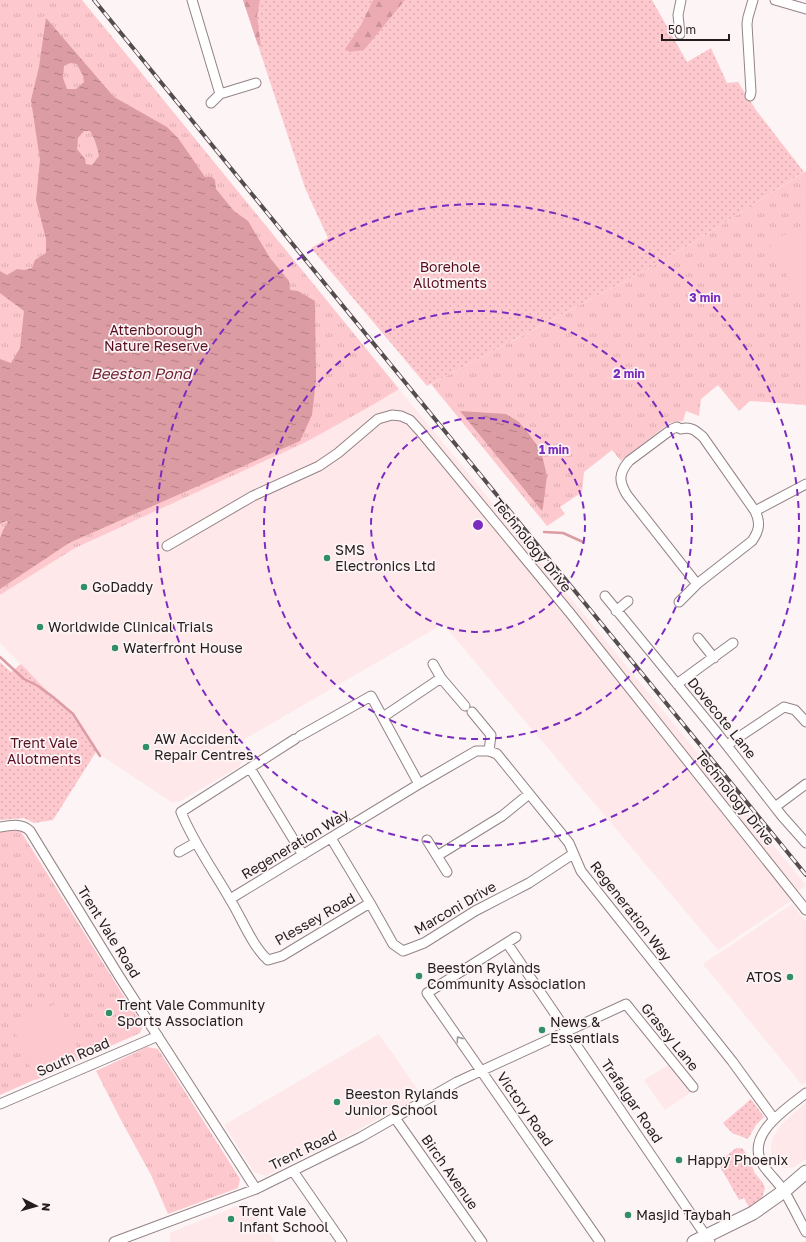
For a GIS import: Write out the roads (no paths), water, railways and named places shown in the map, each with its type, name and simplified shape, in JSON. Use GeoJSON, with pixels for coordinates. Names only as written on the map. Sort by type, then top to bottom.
{"type":"FeatureCollection","features":[{"type":"Feature","properties":{"kind":"street"},"geometry":{"type":"LineString","coordinates":[[192,0],[220,94]]}},
{"type":"Feature","properties":{"kind":"street"},"geometry":{"type":"LineString","coordinates":[[680,34],[678,15],[681,0]]}},
{"type":"Feature","properties":{"kind":"street"},"geometry":{"type":"LineString","coordinates":[[750,96],[747,24],[753,0]]}},
{"type":"Feature","properties":{"kind":"street"},"geometry":{"type":"LineString","coordinates":[[775,0],[806,9]]}},
{"type":"Feature","properties":{"kind":"street"},"geometry":{"type":"LineString","coordinates":[[211,103],[220,94],[256,83]]}},
{"type":"Feature","properties":{"kind":"street","name":"Technology Drive"},"geometry":{"type":"LineString","coordinates":[[167,546],[253,496],[319,466],[338,453],[378,419],[392,415],[401,416],[410,420],[570,613],[806,910]]}},
{"type":"Feature","properties":{"kind":"street"},"geometry":{"type":"LineString","coordinates":[[678,602],[697,584],[752,541],[759,528],[758,518],[755,511],[703,437],[687,427],[682,429],[677,427],[672,429],[629,462],[624,468],[620,483],[627,495],[697,584]]}},
{"type":"Feature","properties":{"kind":"street"},"geometry":{"type":"LineString","coordinates":[[755,511],[806,484]]}},
{"type":"Feature","properties":{"kind":"street","name":"Dovecote Lane"},"geometry":{"type":"LineString","coordinates":[[605,596],[775,807],[806,842]]}},
{"type":"Feature","properties":{"kind":"street"},"geometry":{"type":"LineString","coordinates":[[616,611],[628,601]]}},
{"type":"Feature","properties":{"kind":"street"},"geometry":{"type":"LineString","coordinates":[[698,638],[714,658]]}},
{"type":"Feature","properties":{"kind":"street"},"geometry":{"type":"LineString","coordinates":[[677,684],[733,643]]}},
{"type":"Feature","properties":{"kind":"street"},"geometry":{"type":"LineString","coordinates":[[433,664],[442,678],[491,735],[489,751]]}},
{"type":"Feature","properties":{"kind":"street"},"geometry":{"type":"LineString","coordinates":[[383,717],[442,678]]}},
{"type":"Feature","properties":{"kind":"street"},"geometry":{"type":"LineString","coordinates":[[303,855],[250,768],[297,738],[371,696],[419,784]]}},
{"type":"Feature","properties":{"kind":"street"},"geometry":{"type":"LineString","coordinates":[[727,746],[784,707],[795,710],[806,722]]}},
{"type":"Feature","properties":{"kind":"street","name":"Regeneration Way"},"geometry":{"type":"LineString","coordinates":[[230,899],[476,751],[489,751],[497,754],[569,843],[581,871],[732,1061],[774,1119]]}},
{"type":"Feature","properties":{"kind":"street","name":"Plessey Road"},"geometry":{"type":"LineString","coordinates":[[250,768],[181,812],[195,842],[230,899],[260,953],[268,960],[282,956],[370,903]]}},
{"type":"Feature","properties":{"kind":"street"},"geometry":{"type":"LineString","coordinates":[[775,807],[806,784]]}},
{"type":"Feature","properties":{"kind":"street"},"geometry":{"type":"LineString","coordinates":[[437,856],[502,816],[529,794]]}},
{"type":"Feature","properties":{"kind":"street","name":"Trent Vale Road"},"geometry":{"type":"LineString","coordinates":[[0,827],[21,825],[30,831],[256,1189]]}},
{"type":"Feature","properties":{"kind":"street","name":"Marconi Drive"},"geometry":{"type":"LineString","coordinates":[[331,838],[393,944],[403,951],[424,944],[475,911],[529,883],[573,854]]}},
{"type":"Feature","properties":{"kind":"street"},"geometry":{"type":"LineString","coordinates":[[427,840],[447,872]]}},
{"type":"Feature","properties":{"kind":"street"},"geometry":{"type":"LineString","coordinates":[[179,852],[195,842]]}},
{"type":"Feature","properties":{"kind":"street"},"geometry":{"type":"LineString","coordinates":[[507,943],[516,938]]}},
{"type":"Feature","properties":{"kind":"street","name":"Victory Road"},"geometry":{"type":"LineString","coordinates":[[507,943],[427,993],[600,1242]]}},
{"type":"Feature","properties":{"kind":"street","name":"Trafalgar Road"},"geometry":{"type":"LineString","coordinates":[[507,943],[708,1239]]}},
{"type":"Feature","properties":{"kind":"street","name":"Trent Road"},"geometry":{"type":"LineString","coordinates":[[114,1242],[256,1189],[361,1137],[445,1089],[481,1071],[626,1004]]}},
{"type":"Feature","properties":{"kind":"street","name":"Grassy Lane"},"geometry":{"type":"LineString","coordinates":[[626,1004],[693,1087]]}},
{"type":"Feature","properties":{"kind":"street","name":"South Road"},"geometry":{"type":"LineString","coordinates":[[0,1104],[158,1036]]}},
{"type":"Feature","properties":{"kind":"street"},"geometry":{"type":"LineString","coordinates":[[806,1093],[767,1126],[761,1136],[759,1152],[763,1165],[784,1191],[806,1232]]}},
{"type":"Feature","properties":{"kind":"street","name":"Birch Avenue"},"geometry":{"type":"LineString","coordinates":[[395,1118],[482,1242]]}},
{"type":"Feature","properties":{"kind":"street"},"geometry":{"type":"LineString","coordinates":[[292,1172],[342,1242]]}},
{"type":"Feature","properties":{"kind":"street"},"geometry":{"type":"LineString","coordinates":[[694,1242],[708,1239],[753,1213],[784,1191],[806,1172]]}},
{"type":"Feature","properties":{"kind":"water","name":"Beeston Pond"},"geometry":{"type":"Polygon","coordinates":[[[46,18],[114,97],[167,127],[178,138],[205,177],[212,177],[215,180],[216,189],[234,211],[248,221],[270,258],[289,281],[290,290],[298,291],[315,301],[316,380],[312,415],[300,441],[69,543],[0,589],[0,538],[8,522],[6,521],[0,524],[0,359],[11,363],[20,348],[24,311],[0,293],[0,271],[7,275],[17,269],[24,270],[32,268],[35,260],[46,253],[46,239],[36,200],[40,160],[31,100],[39,67],[46,18]],[[70,63],[64,66],[63,78],[67,89],[76,89],[84,82],[83,76],[77,64],[70,63]],[[84,131],[78,138],[77,149],[85,159],[86,164],[92,165],[99,156],[95,140],[90,131],[84,131]]]}},
{"type":"Feature","properties":{"kind":"water"},"geometry":{"type":"Polygon","coordinates":[[[460,411],[506,414],[519,422],[529,434],[541,451],[547,476],[542,511],[460,411]]]}},
{"type":"Feature","properties":{"kind":"waterway"},"geometry":{"type":"LineString","coordinates":[[544,532],[563,533],[583,542]]}},
{"type":"Feature","properties":{"kind":"waterway"},"geometry":{"type":"LineString","coordinates":[[0,657],[24,679],[38,686],[73,714],[100,756]]}},
{"type":"Feature","properties":{"kind":"railway"},"geometry":{"type":"LineString","coordinates":[[94,0],[806,875]]}},
{"type":"Feature","properties":{"kind":"place","name":"SMS Electronics Ltd"},"geometry":{"type":"Point","coordinates":[327,558]}},
{"type":"Feature","properties":{"kind":"place","name":"GoDaddy"},"geometry":{"type":"Point","coordinates":[84,587]}},
{"type":"Feature","properties":{"kind":"place","name":"Worldwide Clinical Trials"},"geometry":{"type":"Point","coordinates":[40,627]}},
{"type":"Feature","properties":{"kind":"place","name":"Waterfront House"},"geometry":{"type":"Point","coordinates":[115,648]}},
{"type":"Feature","properties":{"kind":"place","name":"AW Accident Repair Centres"},"geometry":{"type":"Point","coordinates":[146,747]}},
{"type":"Feature","properties":{"kind":"place","name":"Beeston Rylands Community Association"},"geometry":{"type":"Point","coordinates":[419,976]}},
{"type":"Feature","properties":{"kind":"place","name":"ATOS"},"geometry":{"type":"Point","coordinates":[790,977]}},
{"type":"Feature","properties":{"kind":"place","name":"Trent Vale Community Sports Association"},"geometry":{"type":"Point","coordinates":[109,1013]}},
{"type":"Feature","properties":{"kind":"place","name":"News & Essentials"},"geometry":{"type":"Point","coordinates":[542,1030]}},
{"type":"Feature","properties":{"kind":"place","name":"Beeston Rylands Junior School"},"geometry":{"type":"Point","coordinates":[337,1102]}},
{"type":"Feature","properties":{"kind":"place","name":"Happy Phoenix"},"geometry":{"type":"Point","coordinates":[679,1160]}},
{"type":"Feature","properties":{"kind":"place","name":"Masjid Taybah"},"geometry":{"type":"Point","coordinates":[628,1215]}},
{"type":"Feature","properties":{"kind":"place","name":"Trent Vale Infant School"},"geometry":{"type":"Point","coordinates":[231,1219]}},
{"type":"Feature","properties":{"kind":"park label","name":"Borehole Allotments"},"geometry":{"type":"Point","coordinates":[450,276]}},
{"type":"Feature","properties":{"kind":"park label","name":"Attenborough Nature Reserve"},"geometry":{"type":"Point","coordinates":[156,338]}},
{"type":"Feature","properties":{"kind":"park label","name":"Trent Vale Allotments"},"geometry":{"type":"Point","coordinates":[44,752]}}]}
